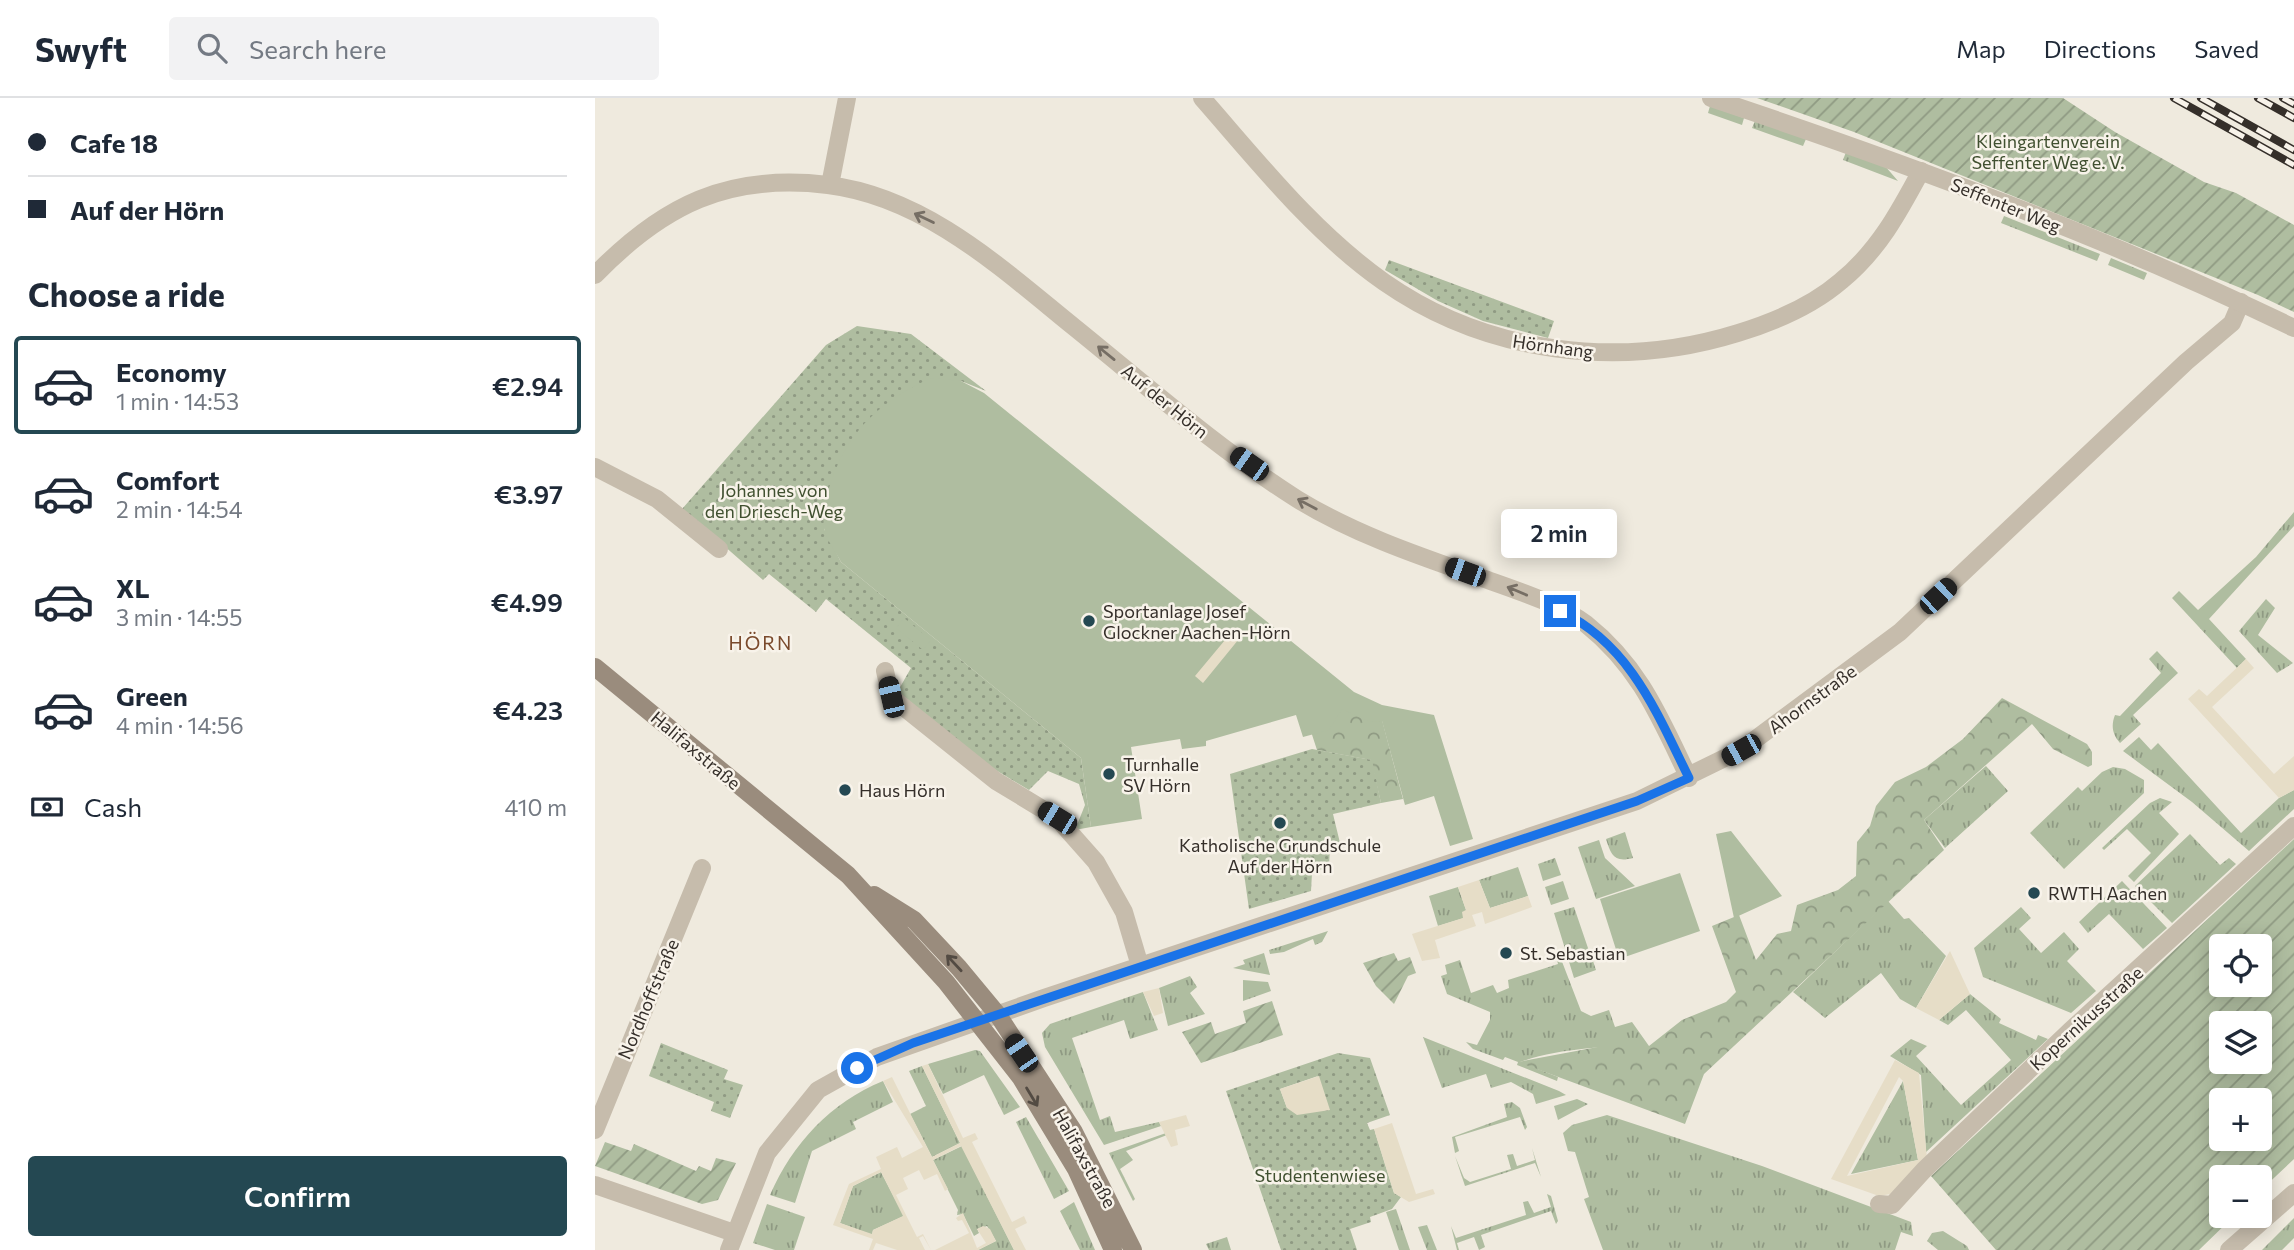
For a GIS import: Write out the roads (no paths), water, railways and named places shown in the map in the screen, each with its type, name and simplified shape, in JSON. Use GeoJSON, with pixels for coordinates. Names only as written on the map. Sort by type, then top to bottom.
{"type":"FeatureCollection","features":[{"type":"Feature","properties":{"kind":"main road","name":"Halifaxstraße"},"geometry":{"type":"LineString","coordinates":[[595,667],[861,888],[914,920],[960,968],[998,1015],[1074,1132],[1133,1250]]}},
{"type":"Feature","properties":{"kind":"main road","name":"Halifaxstraße"},"geometry":{"type":"LineString","coordinates":[[861,888],[978,1021],[1021,1078],[1076,1169],[1113,1250]]}},
{"type":"Feature","properties":{"kind":"street"},"geometry":{"type":"LineString","coordinates":[[830,185],[847,98]]}},
{"type":"Feature","properties":{"kind":"street","name":"Hörnhang"},"geometry":{"type":"LineString","coordinates":[[1202,98],[1306,215],[1339,247],[1385,283],[1471,327],[1507,340],[1566,351],[1619,354],[1676,349],[1748,330],[1796,310],[1841,282],[1871,252],[1892,225],[1921,171]]}},
{"type":"Feature","properties":{"kind":"street","name":"Seffenter Weg"},"geometry":{"type":"LineString","coordinates":[[1711,98],[1921,171],[2241,302],[2294,328]]}},
{"type":"Feature","properties":{"kind":"street","name":"Auf der Hörn"},"geometry":{"type":"LineString","coordinates":[[595,275],[628,242],[669,212],[719,191],[774,182],[830,185],[893,203],[945,228],[985,255],[1207,435],[1298,499],[1399,548],[1515,590],[1583,622],[1626,661],[1655,707],[1689,778]]}},
{"type":"Feature","properties":{"kind":"street","name":"Ahornstraße"},"geometry":{"type":"LineString","coordinates":[[731,1241],[767,1153],[818,1090],[877,1057],[1140,966],[1637,801],[1689,778],[1741,750],[1900,632],[2186,362],[2232,323],[2241,302]]}},
{"type":"Feature","properties":{"kind":"street"},"geometry":{"type":"LineString","coordinates":[[595,467],[657,499],[719,549]]}},
{"type":"Feature","properties":{"kind":"street"},"geometry":{"type":"LineString","coordinates":[[885,671],[891,697],[996,781],[1057,818],[1096,862],[1124,912],[1140,966]]}},
{"type":"Feature","properties":{"kind":"street","name":"Kopernikusstraße"},"geometry":{"type":"LineString","coordinates":[[1879,1204],[1892,1205],[1924,1170],[2071,1030],[2294,826]]}},
{"type":"Feature","properties":{"kind":"street","name":"Nordhoffstraße"},"geometry":{"type":"LineString","coordinates":[[595,1130],[702,868]]}},
{"type":"Feature","properties":{"kind":"street"},"geometry":{"type":"LineString","coordinates":[[595,1185],[731,1241]]}},
{"type":"Feature","properties":{"kind":"street"},"geometry":{"type":"LineString","coordinates":[[2229,1250],[2294,1193]]}},
{"type":"Feature","properties":{"kind":"railway"},"geometry":{"type":"LineString","coordinates":[[2174,98],[2294,165]]}},
{"type":"Feature","properties":{"kind":"railway"},"geometry":{"type":"LineString","coordinates":[[2201,98],[2294,150]]}},
{"type":"Feature","properties":{"kind":"railway"},"geometry":{"type":"LineString","coordinates":[[2258,98],[2294,118]]}},
{"type":"Feature","properties":{"kind":"railway"},"geometry":{"type":"LineString","coordinates":[[2283,98],[2294,104]]}},
{"type":"Feature","properties":{"kind":"place","name":"Sportanlage Josef Glockner Aachen-Hörn"},"geometry":{"type":"Point","coordinates":[1089,621]}},
{"type":"Feature","properties":{"kind":"place","name":"Turnhalle SV Hörn"},"geometry":{"type":"Point","coordinates":[1109,774]}},
{"type":"Feature","properties":{"kind":"place","name":"Haus Hörn"},"geometry":{"type":"Point","coordinates":[845,790]}},
{"type":"Feature","properties":{"kind":"place","name":"Katholische Grundschule Auf der Hörn"},"geometry":{"type":"Point","coordinates":[1280,823]}},
{"type":"Feature","properties":{"kind":"place","name":"RWTH Aachen"},"geometry":{"type":"Point","coordinates":[2034,893]}},
{"type":"Feature","properties":{"kind":"place","name":"St. Sebastian"},"geometry":{"type":"Point","coordinates":[1506,953]}},
{"type":"Feature","properties":{"kind":"district","name":"HÖRN"},"geometry":{"type":"Point","coordinates":[761,642]}},
{"type":"Feature","properties":{"kind":"park label","name":"Kleingartenverein Seffenter Weg e. V."},"geometry":{"type":"Point","coordinates":[2048,151]}},
{"type":"Feature","properties":{"kind":"park label","name":"Johannes von den Driesch-Weg"},"geometry":{"type":"Point","coordinates":[774,500]}},
{"type":"Feature","properties":{"kind":"park label","name":"Studentenwiese"},"geometry":{"type":"Point","coordinates":[1320,1175]}}]}
